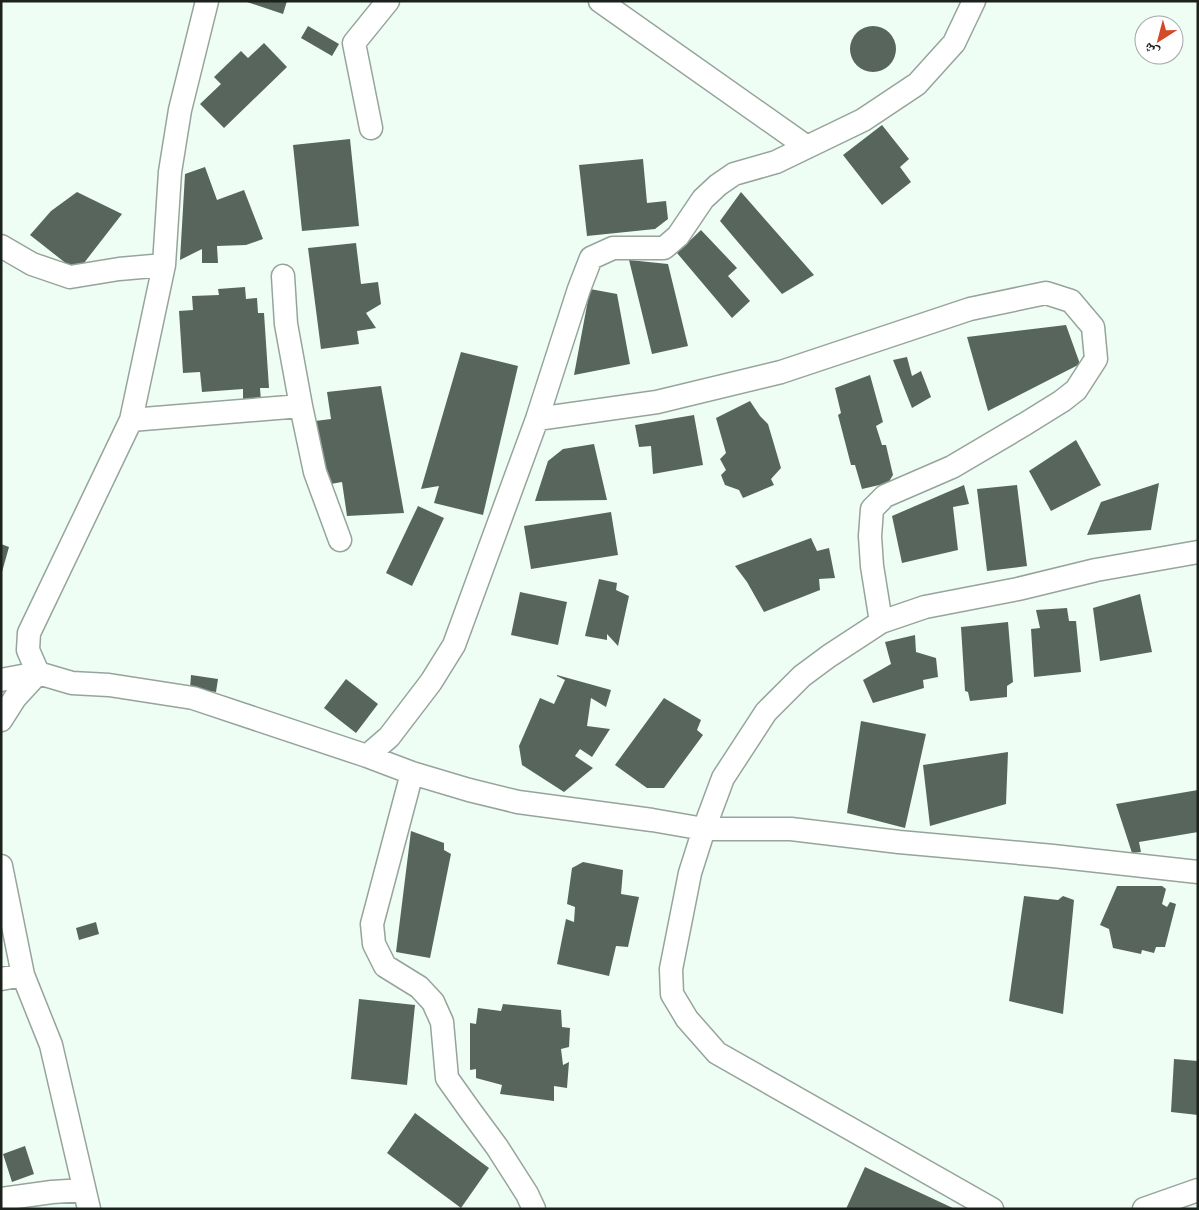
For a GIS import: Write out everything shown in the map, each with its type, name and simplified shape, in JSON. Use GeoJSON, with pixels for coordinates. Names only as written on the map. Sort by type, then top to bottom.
{"type":"FeatureCollection","features":[{"type":"Feature","properties":{"kind":"street"},"geometry":{"type":"LineString","coordinates":[[38,673],[28,650],[28,634],[131,420],[164,266],[170,172],[178,119],[207,1]]}},
{"type":"Feature","properties":{"kind":"street"},"geometry":{"type":"LineString","coordinates":[[371,128],[354,43],[388,1]]}},
{"type":"Feature","properties":{"kind":"street"},"geometry":{"type":"LineString","coordinates":[[600,1],[807,147]]}},
{"type":"Feature","properties":{"kind":"street"},"geometry":{"type":"LineString","coordinates":[[367,756],[388,737],[431,682],[454,645],[537,419],[579,289],[591,258],[613,248],[664,248],[678,236],[703,199],[734,174],[776,162],[863,120],[917,84],[954,42],[974,1]]}},
{"type":"Feature","properties":{"kind":"street"},"geometry":{"type":"LineString","coordinates":[[1,246],[32,264],[70,277],[118,269],[164,266]]}},
{"type":"Feature","properties":{"kind":"street"},"geometry":{"type":"LineString","coordinates":[[283,276],[286,324],[300,406],[315,472],[340,540]]}},
{"type":"Feature","properties":{"kind":"street"},"geometry":{"type":"LineString","coordinates":[[537,419],[658,402],[781,372],[970,309],[1046,294],[1071,301],[1093,326],[1096,359],[1076,390],[1033,420],[952,467],[885,496],[872,509],[870,536],[872,566],[881,622]]}},
{"type":"Feature","properties":{"kind":"street"},"geometry":{"type":"LineString","coordinates":[[131,420],[300,406]]}},
{"type":"Feature","properties":{"kind":"street"},"geometry":{"type":"LineString","coordinates":[[992,1209],[717,1052],[687,1019],[672,994],[671,969],[688,881],[704,829],[723,778],[766,712],[802,676],[881,622],[925,607],[1018,589],[1096,570],[1198,552]]}},
{"type":"Feature","properties":{"kind":"street"},"geometry":{"type":"LineString","coordinates":[[1,720],[14,698],[38,673]]}},
{"type":"Feature","properties":{"kind":"street"},"geometry":{"type":"LineString","coordinates":[[1,680],[38,673],[72,683],[109,685],[193,698],[367,756],[412,774],[518,802],[704,829],[791,830],[1198,872]]}},
{"type":"Feature","properties":{"kind":"street"},"geometry":{"type":"LineString","coordinates":[[412,774],[372,924],[374,944],[385,966],[419,988],[433,1002],[442,1022],[447,1078],[497,1147],[527,1194],[534,1209]]}},
{"type":"Feature","properties":{"kind":"street"},"geometry":{"type":"LineString","coordinates":[[1,866],[12,977],[51,1045],[86,1199],[52,1192],[1,1199]]}},
{"type":"Feature","properties":{"kind":"street"},"geometry":{"type":"LineString","coordinates":[[1144,1209],[1198,1190]]}},
{"type":"Feature","properties":{"kind":"building"},"geometry":{"type":"Polygon","coordinates":[[[244,1],[287,1],[283,14],[244,1]]]}},
{"type":"Feature","properties":{"kind":"building"},"geometry":{"type":"Polygon","coordinates":[[[308,26],[339,44],[332,56],[301,38],[308,26]]]}},
{"type":"Feature","properties":{"kind":"building"},"geometry":{"type":"Polygon","coordinates":[[[873,26],[886,30],[892,36],[896,49],[892,62],[886,68],[873,72],[860,68],[854,62],[850,49],[854,36],[860,30],[873,26]]]}},
{"type":"Feature","properties":{"kind":"building"},"geometry":{"type":"Polygon","coordinates":[[[264,43],[287,67],[224,128],[200,104],[221,84],[214,77],[241,51],[248,58],[264,43]]]}},
{"type":"Feature","properties":{"kind":"building"},"geometry":{"type":"Polygon","coordinates":[[[882,125],[909,159],[900,167],[911,182],[882,205],[843,155],[882,125]]]}},
{"type":"Feature","properties":{"kind":"building"},"geometry":{"type":"Polygon","coordinates":[[[350,139],[359,226],[302,231],[293,145],[350,139]]]}},
{"type":"Feature","properties":{"kind":"building"},"geometry":{"type":"Polygon","coordinates":[[[643,159],[647,203],[666,201],[668,219],[655,229],[587,236],[579,165],[643,159]]]}},
{"type":"Feature","properties":{"kind":"building"},"geometry":{"type":"Polygon","coordinates":[[[205,167],[217,200],[244,190],[263,239],[246,245],[217,246],[218,263],[202,263],[202,249],[180,260],[185,174],[205,167]]]}},
{"type":"Feature","properties":{"kind":"building"},"geometry":{"type":"Polygon","coordinates":[[[77,192],[122,214],[77,272],[30,235],[51,211],[77,192]]]}},
{"type":"Feature","properties":{"kind":"building"},"geometry":{"type":"Polygon","coordinates":[[[741,192],[814,275],[782,294],[720,221],[741,192]]]}},
{"type":"Feature","properties":{"kind":"building"},"geometry":{"type":"Polygon","coordinates":[[[701,230],[737,268],[728,276],[750,301],[732,318],[677,253],[701,230]]]}},
{"type":"Feature","properties":{"kind":"building"},"geometry":{"type":"Polygon","coordinates":[[[356,243],[361,284],[378,282],[381,304],[366,313],[376,328],[357,331],[359,344],[321,349],[308,248],[356,243]]]}},
{"type":"Feature","properties":{"kind":"building"},"geometry":{"type":"Polygon","coordinates":[[[629,260],[668,264],[688,346],[652,354],[629,260]]]}},
{"type":"Feature","properties":{"kind":"building"},"geometry":{"type":"Polygon","coordinates":[[[245,287],[246,299],[257,298],[258,313],[264,313],[269,388],[260,388],[261,401],[243,402],[243,389],[202,392],[200,372],[183,373],[179,311],[193,310],[192,296],[219,295],[218,289],[245,287]]]}},
{"type":"Feature","properties":{"kind":"building"},"geometry":{"type":"Polygon","coordinates":[[[590,289],[617,294],[630,364],[574,375],[590,289]]]}},
{"type":"Feature","properties":{"kind":"building"},"geometry":{"type":"Polygon","coordinates":[[[1066,325],[1080,364],[988,411],[967,337],[1066,325]]]}},
{"type":"Feature","properties":{"kind":"building"},"geometry":{"type":"Polygon","coordinates":[[[461,352],[518,366],[483,515],[434,503],[439,486],[421,489],[461,352]]]}},
{"type":"Feature","properties":{"kind":"building"},"geometry":{"type":"Polygon","coordinates":[[[907,357],[912,376],[921,371],[931,397],[912,408],[893,360],[907,357]]]}},
{"type":"Feature","properties":{"kind":"building"},"geometry":{"type":"Polygon","coordinates":[[[870,375],[883,422],[876,426],[882,445],[886,445],[893,475],[888,483],[862,489],[855,465],[851,465],[838,415],[841,413],[835,388],[870,375]]]}},
{"type":"Feature","properties":{"kind":"building"},"geometry":{"type":"Polygon","coordinates":[[[381,386],[404,513],[347,516],[342,482],[325,485],[315,421],[331,419],[327,392],[381,386]]]}},
{"type":"Feature","properties":{"kind":"building"},"geometry":{"type":"Polygon","coordinates":[[[750,401],[768,424],[781,468],[771,479],[774,485],[743,498],[739,490],[725,485],[721,475],[726,470],[720,459],[726,453],[716,418],[750,401]]]}},
{"type":"Feature","properties":{"kind":"building"},"geometry":{"type":"Polygon","coordinates":[[[694,415],[703,465],[653,474],[651,446],[639,447],[635,425],[694,415]]]}},
{"type":"Feature","properties":{"kind":"building"},"geometry":{"type":"Polygon","coordinates":[[[1076,440],[1101,485],[1051,511],[1029,471],[1076,440]]]}},
{"type":"Feature","properties":{"kind":"building"},"geometry":{"type":"Polygon","coordinates":[[[594,444],[607,500],[535,501],[548,461],[563,449],[594,444]]]}},
{"type":"Feature","properties":{"kind":"building"},"geometry":{"type":"Polygon","coordinates":[[[1159,483],[1151,530],[1087,535],[1101,502],[1159,483]]]}},
{"type":"Feature","properties":{"kind":"building"},"geometry":{"type":"Polygon","coordinates":[[[964,485],[969,504],[953,507],[958,550],[902,563],[892,516],[964,485]]]}},
{"type":"Feature","properties":{"kind":"building"},"geometry":{"type":"Polygon","coordinates":[[[1017,485],[1027,566],[987,571],[977,489],[1017,485]]]}},
{"type":"Feature","properties":{"kind":"building"},"geometry":{"type":"Polygon","coordinates":[[[418,506],[444,518],[412,586],[386,573],[418,506]]]}},
{"type":"Feature","properties":{"kind":"building"},"geometry":{"type":"Polygon","coordinates":[[[611,512],[618,555],[531,569],[524,526],[611,512]]]}},
{"type":"Feature","properties":{"kind":"building"},"geometry":{"type":"Polygon","coordinates":[[[811,538],[817,551],[829,548],[835,578],[819,579],[820,590],[764,612],[747,582],[735,566],[811,538]]]}},
{"type":"Feature","properties":{"kind":"building"},"geometry":{"type":"Polygon","coordinates":[[[1,544],[9,547],[2,572],[1,572],[1,544]]]}},
{"type":"Feature","properties":{"kind":"building"},"geometry":{"type":"Polygon","coordinates":[[[599,579],[617,583],[616,590],[629,596],[618,646],[607,634],[607,640],[585,636],[599,579]]]}},
{"type":"Feature","properties":{"kind":"building"},"geometry":{"type":"Polygon","coordinates":[[[520,592],[567,602],[558,645],[511,635],[520,592]]]}},
{"type":"Feature","properties":{"kind":"building"},"geometry":{"type":"Polygon","coordinates":[[[1140,594],[1152,652],[1100,661],[1093,608],[1140,594]]]}},
{"type":"Feature","properties":{"kind":"building"},"geometry":{"type":"Polygon","coordinates":[[[1067,608],[1069,621],[1076,621],[1081,672],[1034,677],[1031,629],[1040,628],[1036,610],[1067,608]]]}},
{"type":"Feature","properties":{"kind":"building"},"geometry":{"type":"Polygon","coordinates":[[[1008,622],[1013,682],[1007,686],[1007,697],[970,701],[968,692],[965,691],[961,627],[1008,622]]]}},
{"type":"Feature","properties":{"kind":"building"},"geometry":{"type":"Polygon","coordinates":[[[915,635],[916,652],[936,658],[938,677],[923,680],[924,688],[873,703],[863,680],[891,664],[885,642],[915,635]]]}},
{"type":"Feature","properties":{"kind":"building"},"geometry":{"type":"Polygon","coordinates":[[[191,675],[218,679],[216,692],[190,689],[191,675]]]}},
{"type":"Feature","properties":{"kind":"building"},"geometry":{"type":"Polygon","coordinates":[[[557,675],[611,690],[606,707],[591,698],[587,726],[610,729],[592,757],[580,749],[575,756],[593,768],[564,792],[522,765],[519,746],[540,698],[554,704],[565,680],[557,675]]]}},
{"type":"Feature","properties":{"kind":"building"},"geometry":{"type":"Polygon","coordinates":[[[346,679],[378,704],[356,733],[324,708],[346,679]]]}},
{"type":"Feature","properties":{"kind":"building"},"geometry":{"type":"Polygon","coordinates":[[[664,698],[701,720],[697,730],[703,735],[664,788],[647,788],[615,765],[664,698]]]}},
{"type":"Feature","properties":{"kind":"building"},"geometry":{"type":"Polygon","coordinates":[[[861,721],[926,734],[905,828],[847,813],[861,721]]]}},
{"type":"Feature","properties":{"kind":"building"},"geometry":{"type":"Polygon","coordinates":[[[1008,752],[1006,804],[930,826],[923,765],[1008,752]]]}},
{"type":"Feature","properties":{"kind":"building"},"geometry":{"type":"Polygon","coordinates":[[[1198,790],[1198,832],[1139,842],[1141,852],[1132,853],[1116,804],[1198,790]]]}},
{"type":"Feature","properties":{"kind":"building"},"geometry":{"type":"Polygon","coordinates":[[[411,831],[444,843],[444,850],[451,854],[430,958],[396,952],[411,831]]]}},
{"type":"Feature","properties":{"kind":"building"},"geometry":{"type":"Polygon","coordinates":[[[583,862],[623,870],[621,894],[639,897],[628,947],[616,946],[609,976],[557,964],[566,919],[574,922],[575,907],[567,904],[572,868],[583,862]]]}},
{"type":"Feature","properties":{"kind":"building"},"geometry":{"type":"Polygon","coordinates":[[[1117,886],[1162,886],[1166,889],[1162,904],[1167,907],[1170,902],[1176,904],[1165,947],[1156,947],[1154,953],[1142,950],[1141,954],[1113,948],[1109,929],[1100,925],[1117,886]]]}},
{"type":"Feature","properties":{"kind":"building"},"geometry":{"type":"Polygon","coordinates":[[[1024,896],[1058,900],[1063,896],[1074,900],[1063,1014],[1009,1001],[1024,896]]]}},
{"type":"Feature","properties":{"kind":"building"},"geometry":{"type":"Polygon","coordinates":[[[96,922],[99,934],[79,940],[76,928],[96,922]]]}},
{"type":"Feature","properties":{"kind":"building"},"geometry":{"type":"Polygon","coordinates":[[[359,999],[415,1005],[407,1085],[351,1079],[359,999]]]}},
{"type":"Feature","properties":{"kind":"building"},"geometry":{"type":"Polygon","coordinates":[[[503,1004],[561,1010],[562,1027],[570,1028],[569,1047],[561,1049],[563,1065],[569,1062],[567,1088],[554,1086],[554,1101],[500,1094],[502,1085],[476,1078],[476,1069],[470,1070],[470,1023],[476,1024],[478,1008],[501,1011],[503,1004]]]}},
{"type":"Feature","properties":{"kind":"building"},"geometry":{"type":"Polygon","coordinates":[[[1174,1059],[1198,1061],[1198,1115],[1171,1112],[1174,1059]]]}},
{"type":"Feature","properties":{"kind":"building"},"geometry":{"type":"Polygon","coordinates":[[[415,1113],[489,1168],[461,1208],[387,1153],[415,1113]]]}},
{"type":"Feature","properties":{"kind":"building"},"geometry":{"type":"Polygon","coordinates":[[[25,1146],[34,1174],[12,1182],[3,1154],[25,1146]]]}},
{"type":"Feature","properties":{"kind":"building"},"geometry":{"type":"Polygon","coordinates":[[[865,1167],[955,1209],[846,1209],[865,1167]]]}}]}
